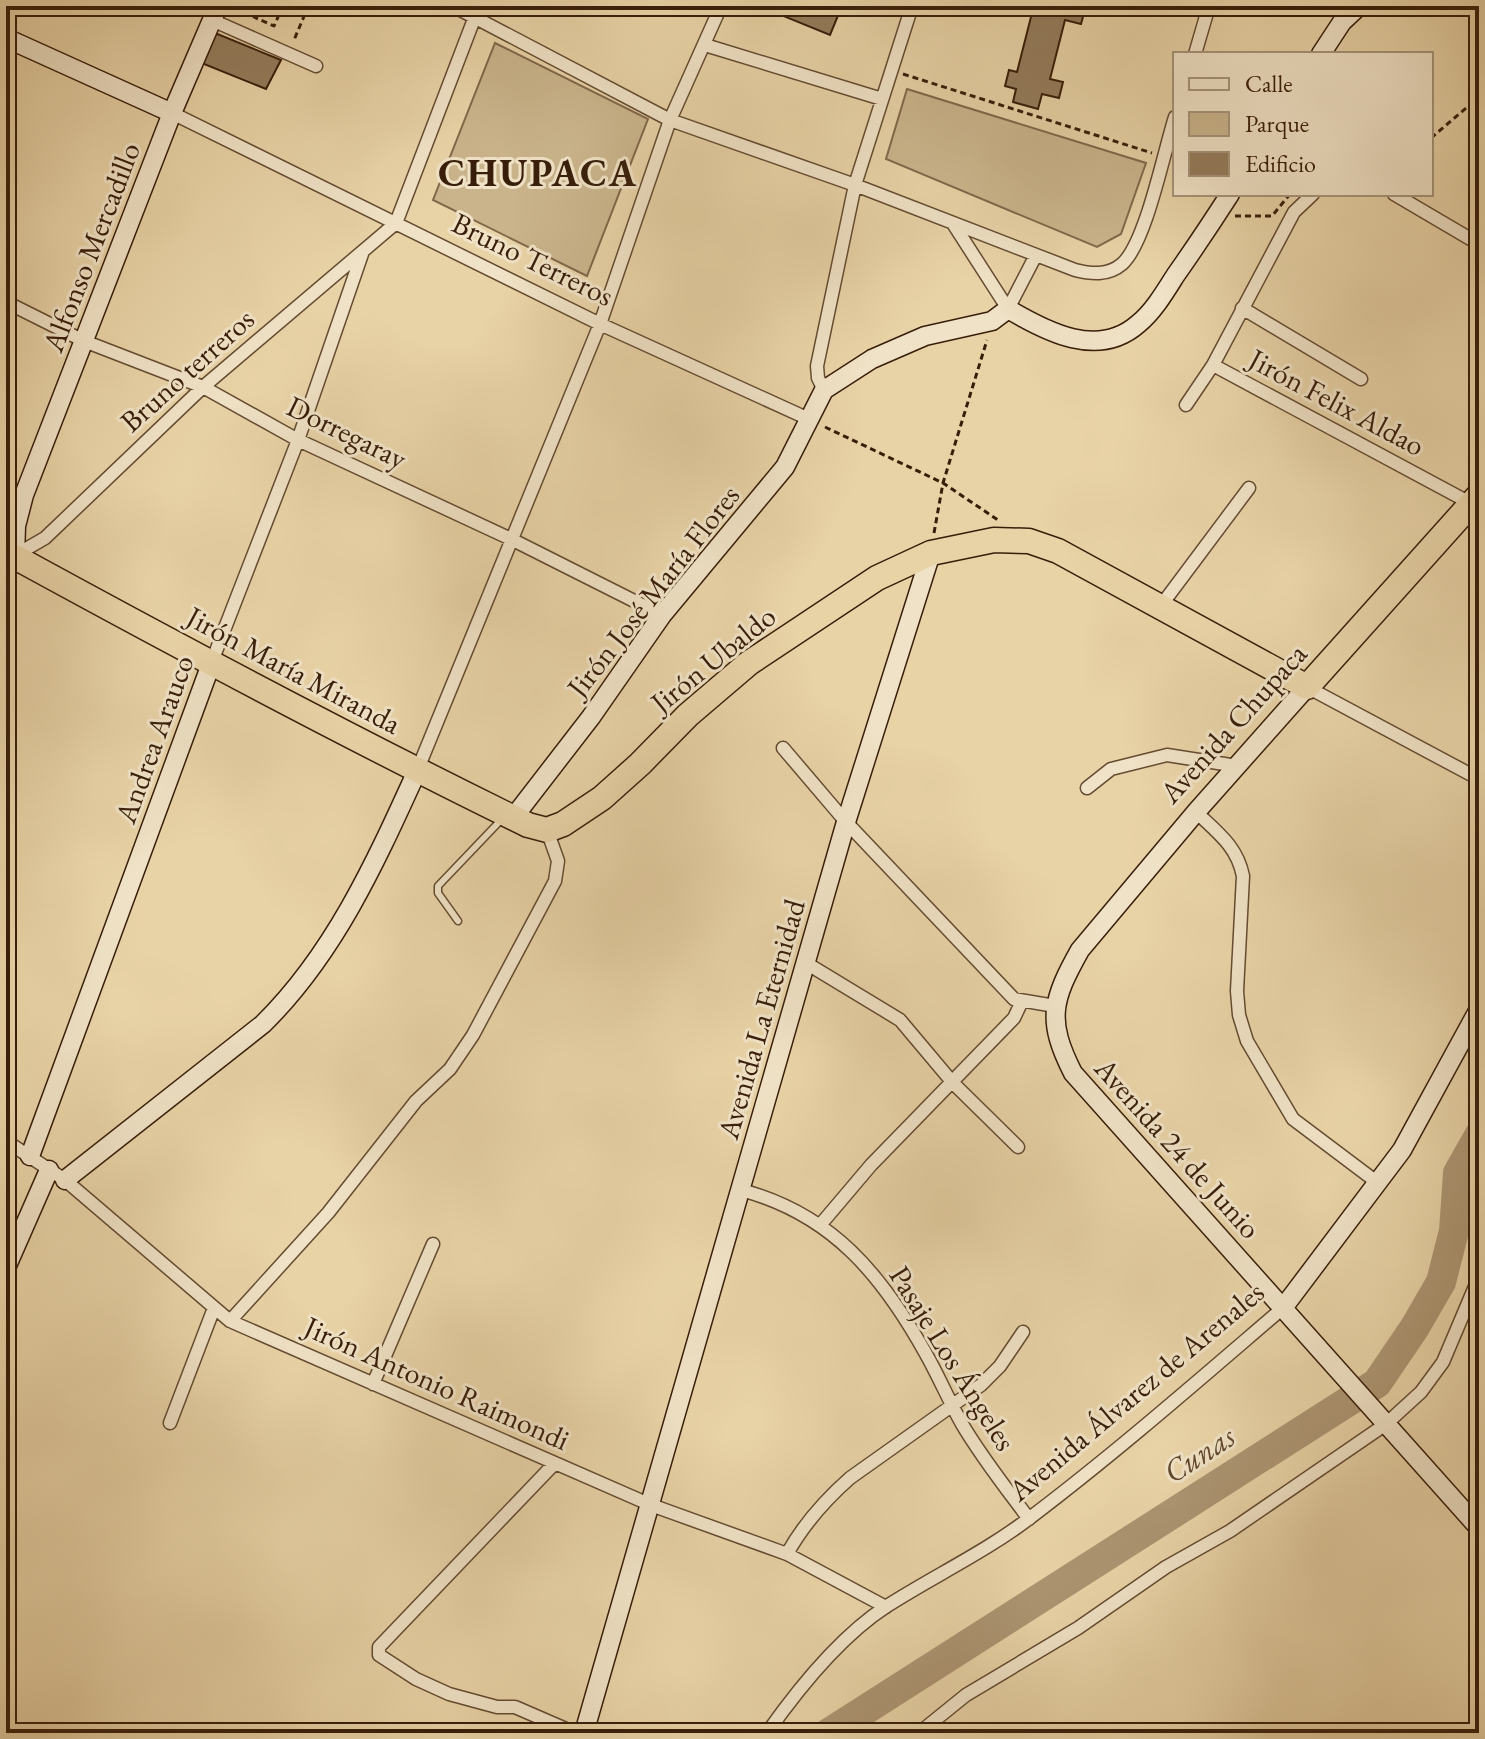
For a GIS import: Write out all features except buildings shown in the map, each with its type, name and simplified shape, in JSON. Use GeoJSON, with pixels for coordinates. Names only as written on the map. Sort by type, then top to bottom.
{"type":"FeatureCollection","features":[{"type":"Feature","properties":{"kind":"highway","name":"Avenida Chupaca"},"geometry":{"type":"LineString","coordinates":[[1307,687],[1476,502]]}},
{"type":"Feature","properties":{"kind":"highway","name":"Jirón Ubaldo"},"geometry":{"type":"LineString","coordinates":[[547,830],[563,824],[602,798],[688,715],[749,663],[877,578],[931,553],[994,540],[1029,541]]}},
{"type":"Feature","properties":{"kind":"highway"},"geometry":{"type":"LineString","coordinates":[[1029,541],[1058,551],[1307,687]]}},
{"type":"Feature","properties":{"kind":"highway","name":"Jirón María Miranda"},"geometry":{"type":"LineString","coordinates":[[9,558],[417,771],[510,816],[547,830]]}},
{"type":"Feature","properties":{"kind":"street"},"geometry":{"type":"LineString","coordinates":[[453,6],[477,12],[670,120],[1093,274],[1108,272],[1122,264],[1137,245],[1173,124]]}},
{"type":"Feature","properties":{"kind":"street"},"geometry":{"type":"LineString","coordinates":[[6,1268],[57,1175],[263,1024],[289,999],[330,942],[371,869],[417,771],[600,324],[670,120],[721,6]]}},
{"type":"Feature","properties":{"kind":"street","name":"Jirón José María Flores"},"geometry":{"type":"LineString","coordinates":[[510,816],[591,717],[662,615],[785,467],[811,420],[824,390],[817,366],[855,185],[912,6]]}},
{"type":"Feature","properties":{"kind":"street"},"geometry":{"type":"LineString","coordinates":[[1196,52],[1209,6]]}},
{"type":"Feature","properties":{"kind":"street"},"geometry":{"type":"LineString","coordinates":[[1322,52],[1342,22],[1359,6]]}},
{"type":"Feature","properties":{"kind":"street"},"geometry":{"type":"LineString","coordinates":[[396,223],[477,12]]}},
{"type":"Feature","properties":{"kind":"street"},"geometry":{"type":"LineString","coordinates":[[215,13],[316,66]]}},
{"type":"Feature","properties":{"kind":"street","name":"Alfonso Mercadillo"},"geometry":{"type":"LineString","coordinates":[[9,558],[24,495],[172,113],[215,13]]}},
{"type":"Feature","properties":{"kind":"street","name":"Bruno Terreros"},"geometry":{"type":"LineString","coordinates":[[6,38],[172,113],[600,324],[811,420]]}},
{"type":"Feature","properties":{"kind":"street"},"geometry":{"type":"LineString","coordinates":[[705,45],[882,99]]}},
{"type":"Feature","properties":{"kind":"street"},"geometry":{"type":"LineString","coordinates":[[954,225],[1008,309],[1067,338],[1106,340],[1123,335],[1140,323],[1164,293],[1229,196]]}},
{"type":"Feature","properties":{"kind":"street"},"geometry":{"type":"LineString","coordinates":[[1186,405],[1213,365],[1294,212],[1311,196]]}},
{"type":"Feature","properties":{"kind":"street"},"geometry":{"type":"LineString","coordinates":[[1397,196],[1479,244]]}},
{"type":"Feature","properties":{"kind":"street","name":"Bruno terreros"},"geometry":{"type":"LineString","coordinates":[[9,558],[45,538],[203,387],[396,223]]}},
{"type":"Feature","properties":{"kind":"street","name":"Andrea Arauco"},"geometry":{"type":"LineString","coordinates":[[30,1156],[211,664],[298,440],[363,251]]}},
{"type":"Feature","properties":{"kind":"street"},"geometry":{"type":"LineString","coordinates":[[824,390],[872,359],[925,336],[992,321],[1008,309],[1036,255]]}},
{"type":"Feature","properties":{"kind":"street","name":"Dorregaray"},"geometry":{"type":"LineString","coordinates":[[6,302],[84,341],[203,387],[298,440],[511,539],[662,615]]}},
{"type":"Feature","properties":{"kind":"street"},"geometry":{"type":"LineString","coordinates":[[1242,308],[1361,379]]}},
{"type":"Feature","properties":{"kind":"street","name":"Jirón Felix Aldao"},"geometry":{"type":"LineString","coordinates":[[1213,365],[1476,502]]}},
{"type":"Feature","properties":{"kind":"street"},"geometry":{"type":"LineString","coordinates":[[1160,607],[1249,488]]}},
{"type":"Feature","properties":{"kind":"street","name":"Avenida La Eternidad"},"geometry":{"type":"LineString","coordinates":[[584,1733],[846,822],[931,553]]}},
{"type":"Feature","properties":{"kind":"street"},"geometry":{"type":"LineString","coordinates":[[1307,687],[1479,779]]}},
{"type":"Feature","properties":{"kind":"street","name":"Avenida Chupaca"},"geometry":{"type":"LineString","coordinates":[[1055,1006],[1080,950],[1307,687]]}},
{"type":"Feature","properties":{"kind":"street"},"geometry":{"type":"LineString","coordinates":[[783,748],[846,822],[1014,999],[1055,1006]]}},
{"type":"Feature","properties":{"kind":"street"},"geometry":{"type":"LineString","coordinates":[[1087,788],[1111,769],[1167,755],[1237,766]]}},
{"type":"Feature","properties":{"kind":"street"},"geometry":{"type":"LineString","coordinates":[[1196,812],[1233,846],[1240,859],[1243,876],[1237,991],[1239,1015],[1247,1041],[1293,1119],[1378,1183]]}},
{"type":"Feature","properties":{"kind":"street"},"geometry":{"type":"LineString","coordinates":[[230,1321],[328,1213],[391,1130],[450,1069],[473,1035],[555,881],[558,861],[547,830]]}},
{"type":"Feature","properties":{"kind":"street"},"geometry":{"type":"LineString","coordinates":[[806,963],[900,1020],[953,1083],[1018,1147]]}},
{"type":"Feature","properties":{"kind":"street"},"geometry":{"type":"LineString","coordinates":[[821,1224],[871,1165],[1014,1018],[1022,1001]]}},
{"type":"Feature","properties":{"kind":"street","name":"Avenida 24 de Junio"},"geometry":{"type":"LineString","coordinates":[[1055,1006],[1054,1029],[1073,1073],[1479,1528]]}},
{"type":"Feature","properties":{"kind":"street","name":"Avenida Álvarez de Arenales"},"geometry":{"type":"LineString","coordinates":[[767,1733],[813,1676],[857,1629],[886,1607],[1029,1519],[1283,1308],[1402,1150],[1479,1009]]}},
{"type":"Feature","properties":{"kind":"street","name":"Jirón Antonio Raimondi"},"geometry":{"type":"LineString","coordinates":[[6,1141],[57,1175],[230,1321],[651,1505],[787,1554],[886,1607]]}},
{"type":"Feature","properties":{"kind":"street","name":"Pasaje Los Ángeles"},"geometry":{"type":"LineString","coordinates":[[741,1190],[781,1202],[821,1224],[852,1251],[888,1296],[924,1351],[975,1445],[1029,1519]]}},
{"type":"Feature","properties":{"kind":"street"},"geometry":{"type":"LineString","coordinates":[[373,1384],[433,1244]]}},
{"type":"Feature","properties":{"kind":"street"},"geometry":{"type":"LineString","coordinates":[[919,1733],[966,1695],[1078,1628],[1166,1567],[1230,1531],[1421,1392],[1443,1362],[1479,1277]]}},
{"type":"Feature","properties":{"kind":"street"},"geometry":{"type":"LineString","coordinates":[[170,1423],[214,1308]]}},
{"type":"Feature","properties":{"kind":"street"},"geometry":{"type":"LineString","coordinates":[[787,1554],[815,1512],[841,1486],[953,1407],[1000,1366],[1023,1332]]}},
{"type":"Feature","properties":{"kind":"street"},"geometry":{"type":"LineString","coordinates":[[555,1463],[382,1641],[379,1655],[416,1679],[449,1694],[497,1707],[515,1707],[575,1733]]}},
{"type":"Feature","properties":{"kind":"lane"},"geometry":{"type":"LineString","coordinates":[[458,921],[438,893],[438,886],[510,816]]}},
{"type":"Feature","properties":{"kind":"path"},"geometry":{"type":"LineString","coordinates":[[258,6],[254,17],[274,26],[285,6],[305,14],[288,54]]}},
{"type":"Feature","properties":{"kind":"path"},"geometry":{"type":"LineString","coordinates":[[891,71],[1163,156]]}},
{"type":"Feature","properties":{"kind":"path"},"geometry":{"type":"LineString","coordinates":[[1433,136],[1479,97]]}},
{"type":"Feature","properties":{"kind":"path"},"geometry":{"type":"LineString","coordinates":[[1216,216],[1272,216],[1288,196]]}},
{"type":"Feature","properties":{"kind":"path"},"geometry":{"type":"LineString","coordinates":[[931,553],[943,483],[992,321]]}},
{"type":"Feature","properties":{"kind":"path"},"geometry":{"type":"LineString","coordinates":[[811,420],[943,483],[1029,541]]}},
{"type":"Feature","properties":{"kind":"green space"},"geometry":{"type":"Polygon","coordinates":[[[495,43],[648,119],[587,276],[433,200],[495,43]]]}},
{"type":"Feature","properties":{"kind":"green space"},"geometry":{"type":"Polygon","coordinates":[[[907,89],[1146,163],[1121,234],[1097,247],[886,159],[907,89]]]}},
{"type":"Feature","properties":{"kind":"waterway","name":"Cunas"},"geometry":{"type":"LineString","coordinates":[[829,1733],[1377,1383],[1441,1282],[1454,1231],[1458,1173],[1479,1136]]}},
{"type":"Feature","properties":{"kind":"district","name":"CHUPACA"},"geometry":{"type":"Point","coordinates":[538,172]}}]}
